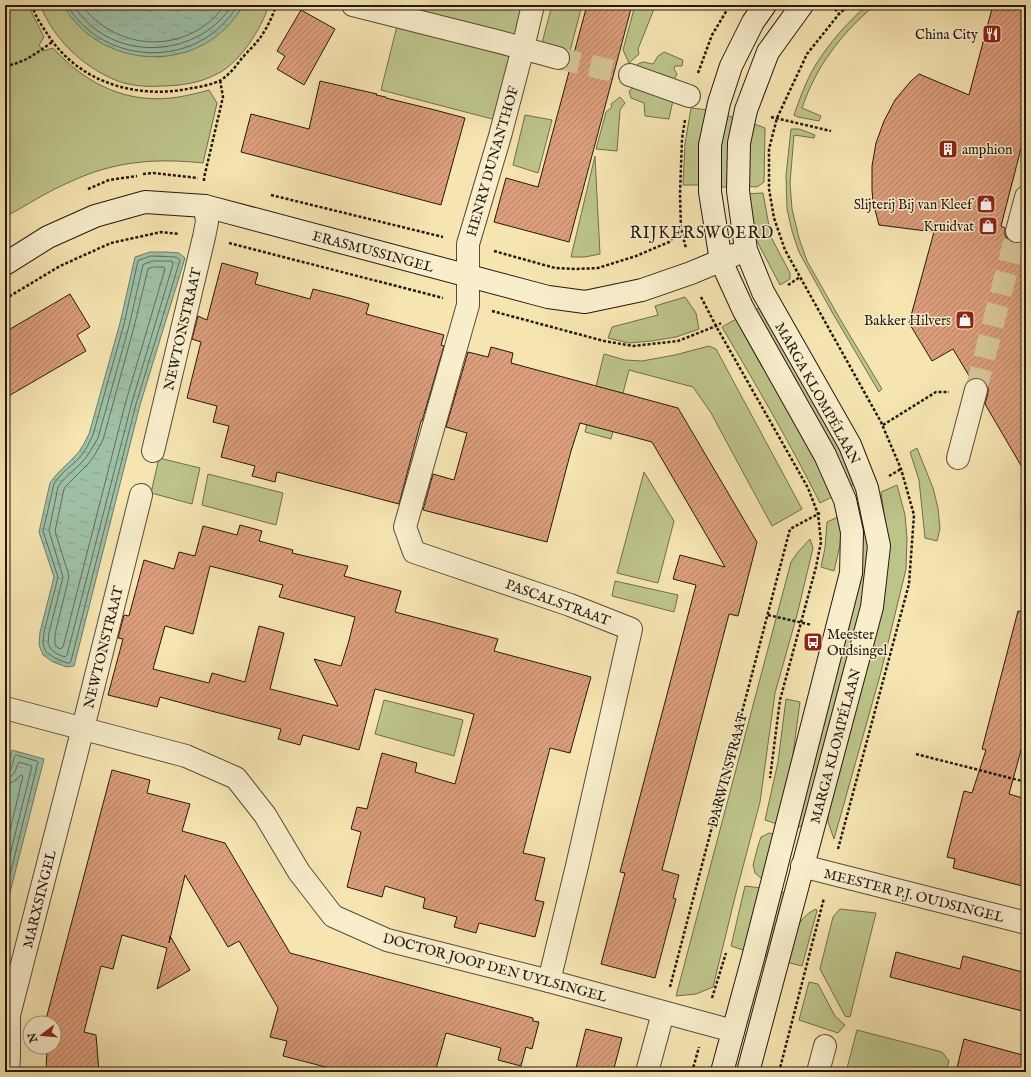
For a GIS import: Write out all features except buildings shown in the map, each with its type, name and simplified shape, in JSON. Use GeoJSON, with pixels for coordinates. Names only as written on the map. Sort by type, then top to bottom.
{"type":"FeatureCollection","features":[{"type":"Feature","properties":{"kind":"street"},"geometry":{"type":"LineString","coordinates":[[353,5],[558,58]]}},
{"type":"Feature","properties":{"kind":"street","name":"HENRY DUNANTHOF"},"geometry":{"type":"LineString","coordinates":[[468,276],[468,244],[524,48],[533,5]]}},
{"type":"Feature","properties":{"kind":"street","name":"MARGA KLOMPÉLAAN"},"geometry":{"type":"LineString","coordinates":[[722,1072],[753,958],[851,573],[852,532],[845,500],[825,455],[743,309],[721,261],[710,192],[710,145],[719,103],[731,66],[753,22],[765,5]]}},
{"type":"Feature","properties":{"kind":"street","name":"MARGA KLOMPÉLAAN"},"geometry":{"type":"LineString","coordinates":[[748,1072],[872,607],[879,546],[867,488],[850,445],[766,297],[746,250],[738,191],[740,143],[746,110],[768,52],[802,5]]}},
{"type":"Feature","properties":{"kind":"street"},"geometry":{"type":"LineString","coordinates":[[630,75],[689,96]]}},
{"type":"Feature","properties":{"kind":"street","name":"ERASMUSSINGEL"},"geometry":{"type":"LineString","coordinates":[[5,264],[48,237],[95,216],[145,202],[206,206],[548,297],[585,302],[642,290],[691,273],[746,250]]}},
{"type":"Feature","properties":{"kind":"street","name":"NEWTONSTRAAT"},"geometry":{"type":"LineString","coordinates":[[153,451],[204,237],[207,222],[206,206]]}},
{"type":"Feature","properties":{"kind":"street","name":"PASCALSTRAAT"},"geometry":{"type":"LineString","coordinates":[[468,276],[468,305],[405,527],[414,552],[570,605],[631,628],[549,981]]}},
{"type":"Feature","properties":{"kind":"street"},"geometry":{"type":"LineString","coordinates":[[958,458],[976,391]]}},
{"type":"Feature","properties":{"kind":"street","name":"NEWTONSTRAAT"},"geometry":{"type":"LineString","coordinates":[[83,728],[141,495]]}},
{"type":"Feature","properties":{"kind":"street","name":"DOCTOR JOOP DEN UYLSINGEL"},"geometry":{"type":"LineString","coordinates":[[5,708],[186,756],[236,778],[265,815],[299,872],[333,916],[387,940],[549,981],[663,1013],[757,1037]]}},
{"type":"Feature","properties":{"kind":"street","name":"MARXSINGEL"},"geometry":{"type":"LineString","coordinates":[[8,1072],[9,1015],[83,728]]}},
{"type":"Feature","properties":{"kind":"street","name":"MEESTER P.J. OUDSINGEL"},"geometry":{"type":"LineString","coordinates":[[778,860],[1026,924]]}},
{"type":"Feature","properties":{"kind":"street"},"geometry":{"type":"LineString","coordinates":[[647,1072],[663,1013]]}},
{"type":"Feature","properties":{"kind":"street"},"geometry":{"type":"LineString","coordinates":[[818,1072],[825,1046]]}},
{"type":"Feature","properties":{"kind":"path"},"geometry":{"type":"LineString","coordinates":[[32,5],[52,42],[68,59],[87,73],[108,84],[131,90],[154,92],[176,92],[199,87],[220,80],[233,70],[261,37],[274,13],[276,5]]}},
{"type":"Feature","properties":{"kind":"path"},"geometry":{"type":"LineString","coordinates":[[730,5],[712,35],[689,96],[682,139],[680,194],[681,230],[691,273],[701,296],[716,326],[808,488],[818,514],[821,542],[816,567],[780,700],[770,779]]}},
{"type":"Feature","properties":{"kind":"path"},"geometry":{"type":"LineString","coordinates":[[832,5],[839,14]]}},
{"type":"Feature","properties":{"kind":"path"},"geometry":{"type":"LineString","coordinates":[[849,5],[839,14],[807,54],[777,118],[769,149],[769,189],[774,218],[785,250],[883,425],[901,469]]}},
{"type":"Feature","properties":{"kind":"path"},"geometry":{"type":"LineString","coordinates":[[5,66],[28,59],[52,42]]}},
{"type":"Feature","properties":{"kind":"path"},"geometry":{"type":"LineString","coordinates":[[206,206],[204,178],[223,97],[220,80]]}},
{"type":"Feature","properties":{"kind":"path"},"geometry":{"type":"LineString","coordinates":[[777,118],[831,131]]}},
{"type":"Feature","properties":{"kind":"path","name":"ERASMUSSINGEL"},"geometry":{"type":"LineString","coordinates":[[5,299],[60,266],[111,243],[161,232],[204,237],[596,339],[633,346],[678,341],[716,326]]}},
{"type":"Feature","properties":{"kind":"path"},"geometry":{"type":"LineString","coordinates":[[883,425],[936,392],[976,391]]}},
{"type":"Feature","properties":{"kind":"path","name":"DARWINSTRAAT"},"geometry":{"type":"LineString","coordinates":[[663,1013],[790,529],[845,500]]}},
{"type":"Feature","properties":{"kind":"path"},"geometry":{"type":"LineString","coordinates":[[768,614],[817,626]]}},
{"type":"Feature","properties":{"kind":"path"},"geometry":{"type":"LineString","coordinates":[[916,754],[1026,782]]}},
{"type":"Feature","properties":{"kind":"path"},"geometry":{"type":"LineString","coordinates":[[692,1072],[726,950]]}},
{"type":"Feature","properties":{"kind":"shaded area"},"geometry":{"type":"Polygon","coordinates":[[[5,5],[28,5],[44,37],[39,45],[43,51],[53,48],[80,72],[94,82],[110,89],[126,95],[160,99],[179,97],[209,90],[217,103],[203,163],[152,161],[120,165],[104,169],[63,185],[5,217],[5,5]]]}},
{"type":"Feature","properties":{"kind":"shaded area"},"geometry":{"type":"Polygon","coordinates":[[[40,5],[63,5],[66,10],[159,57],[186,52],[210,40],[221,32],[239,12],[243,5],[269,5],[261,24],[249,44],[226,69],[197,82],[175,85],[138,86],[111,78],[89,66],[80,59],[57,35],[40,5]]]}},
{"type":"Feature","properties":{"kind":"shaded area"},"geometry":{"type":"Polygon","coordinates":[[[405,5],[542,5],[530,45],[404,12],[405,5]]]}},
{"type":"Feature","properties":{"kind":"shaded area"},"geometry":{"type":"Polygon","coordinates":[[[552,5],[582,5],[569,55],[541,47],[552,5]]]}},
{"type":"Feature","properties":{"kind":"shaded area"},"geometry":{"type":"Polygon","coordinates":[[[635,5],[647,5],[654,9],[638,49],[639,54],[629,63],[623,50],[635,5]]]}},
{"type":"Feature","properties":{"kind":"shaded area"},"geometry":{"type":"Polygon","coordinates":[[[867,5],[875,5],[852,27],[831,51],[808,93],[802,108],[821,116],[819,121],[794,115],[806,84],[820,58],[852,19],[867,5]]]}},
{"type":"Feature","properties":{"kind":"shaded area"},"geometry":{"type":"Polygon","coordinates":[[[397,26],[518,59],[500,121],[381,90],[397,26]]]}},
{"type":"Feature","properties":{"kind":"shaded area"},"geometry":{"type":"Polygon","coordinates":[[[664,52],[683,60],[682,66],[675,66],[674,69],[677,74],[674,80],[635,69],[638,64],[643,62],[653,64],[658,56],[664,52]]]}},
{"type":"Feature","properties":{"kind":"shaded area"},"geometry":{"type":"Polygon","coordinates":[[[635,86],[673,100],[669,119],[645,116],[644,103],[631,98],[629,91],[635,86]]]}},
{"type":"Feature","properties":{"kind":"shaded area"},"geometry":{"type":"Polygon","coordinates":[[[620,97],[625,103],[620,110],[617,151],[596,149],[606,112],[612,107],[611,104],[620,97]]]}},
{"type":"Feature","properties":{"kind":"shaded area"},"geometry":{"type":"Polygon","coordinates":[[[691,108],[709,110],[702,185],[683,185],[685,144],[691,108]]]}},
{"type":"Feature","properties":{"kind":"shaded area"},"geometry":{"type":"Polygon","coordinates":[[[723,114],[735,118],[729,187],[717,187],[723,114]]]}},
{"type":"Feature","properties":{"kind":"shaded area"},"geometry":{"type":"Polygon","coordinates":[[[525,115],[552,120],[538,173],[513,165],[525,115]]]}},
{"type":"Feature","properties":{"kind":"shaded area"},"geometry":{"type":"Polygon","coordinates":[[[749,122],[765,128],[764,182],[757,187],[744,186],[749,122]]]}},
{"type":"Feature","properties":{"kind":"shaded area"},"geometry":{"type":"Polygon","coordinates":[[[791,129],[799,129],[815,135],[814,138],[794,135],[790,183],[792,209],[799,238],[807,261],[882,389],[879,392],[799,252],[787,209],[786,176],[791,129]]]}},
{"type":"Feature","properties":{"kind":"shaded area"},"geometry":{"type":"Polygon","coordinates":[[[595,156],[600,254],[585,257],[571,257],[595,156]]]}},
{"type":"Feature","properties":{"kind":"shaded area"},"geometry":{"type":"Polygon","coordinates":[[[763,193],[771,237],[790,273],[790,279],[780,285],[750,227],[744,194],[763,193]]]}},
{"type":"Feature","properties":{"kind":"shaded area"},"geometry":{"type":"Polygon","coordinates":[[[685,297],[696,313],[699,329],[676,337],[651,341],[629,343],[608,338],[612,327],[658,315],[655,306],[685,297]]]}},
{"type":"Feature","properties":{"kind":"shaded area"},"geometry":{"type":"Polygon","coordinates":[[[762,306],[859,482],[849,487],[752,312],[762,306]]]}},
{"type":"Feature","properties":{"kind":"shaded area"},"geometry":{"type":"Polygon","coordinates":[[[738,318],[836,495],[820,503],[785,436],[722,327],[738,318]]]}},
{"type":"Feature","properties":{"kind":"shaded area"},"geometry":{"type":"Polygon","coordinates":[[[709,346],[716,349],[802,509],[772,526],[711,413],[693,387],[629,370],[611,439],[585,432],[604,354],[625,360],[642,361],[675,355],[709,346]]]}},
{"type":"Feature","properties":{"kind":"shaded area"},"geometry":{"type":"Polygon","coordinates":[[[917,448],[933,488],[938,508],[940,529],[937,541],[925,538],[919,480],[910,452],[917,448]]]}},
{"type":"Feature","properties":{"kind":"shaded area"},"geometry":{"type":"Polygon","coordinates":[[[159,458],[200,468],[192,504],[151,493],[159,458]]]}},
{"type":"Feature","properties":{"kind":"shaded area"},"geometry":{"type":"Polygon","coordinates":[[[644,472],[674,521],[658,583],[617,573],[644,472]]]}},
{"type":"Feature","properties":{"kind":"shaded area"},"geometry":{"type":"Polygon","coordinates":[[[208,474],[283,493],[276,525],[202,505],[208,474]]]}},
{"type":"Feature","properties":{"kind":"shaded area"},"geometry":{"type":"Polygon","coordinates":[[[897,485],[905,515],[907,538],[906,569],[881,672],[834,839],[828,822],[828,796],[886,527],[881,492],[897,485]]]}},
{"type":"Feature","properties":{"kind":"shaded area"},"geometry":{"type":"Polygon","coordinates":[[[864,502],[870,575],[806,826],[798,827],[854,506],[864,502]]]}},
{"type":"Feature","properties":{"kind":"shaded area"},"geometry":{"type":"Polygon","coordinates":[[[840,516],[842,519],[840,545],[834,571],[821,567],[825,548],[827,522],[840,516]]]}},
{"type":"Feature","properties":{"kind":"shaded area"},"geometry":{"type":"Polygon","coordinates":[[[810,539],[813,548],[797,615],[775,693],[760,802],[713,987],[696,994],[676,996],[791,562],[810,539]]]}},
{"type":"Feature","properties":{"kind":"shaded area"},"geometry":{"type":"Polygon","coordinates":[[[615,581],[678,595],[674,612],[612,596],[615,581]]]}},
{"type":"Feature","properties":{"kind":"shaded area"},"geometry":{"type":"Polygon","coordinates":[[[786,699],[800,702],[791,769],[780,825],[765,820],[778,762],[786,699]]]}},
{"type":"Feature","properties":{"kind":"shaded area"},"geometry":{"type":"Polygon","coordinates":[[[384,700],[463,720],[454,756],[375,734],[384,700]]]}},
{"type":"Feature","properties":{"kind":"shaded area"},"geometry":{"type":"Polygon","coordinates":[[[769,833],[774,834],[766,874],[761,878],[755,873],[753,865],[761,837],[769,833]]]}},
{"type":"Feature","properties":{"kind":"shaded area"},"geometry":{"type":"Polygon","coordinates":[[[745,886],[762,888],[746,951],[731,946],[745,886]]]}},
{"type":"Feature","properties":{"kind":"shaded area"},"geometry":{"type":"Polygon","coordinates":[[[783,892],[787,896],[771,958],[760,954],[775,893],[783,892]]]}},
{"type":"Feature","properties":{"kind":"shaded area"},"geometry":{"type":"Polygon","coordinates":[[[816,909],[817,911],[802,966],[786,962],[795,932],[803,918],[816,909]]]}},
{"type":"Feature","properties":{"kind":"shaded area"},"geometry":{"type":"Polygon","coordinates":[[[840,909],[876,913],[850,1017],[845,1016],[820,969],[833,917],[840,909]]]}},
{"type":"Feature","properties":{"kind":"shaded area"},"geometry":{"type":"Polygon","coordinates":[[[809,982],[818,984],[835,1016],[845,1025],[838,1033],[799,1020],[809,982]]]}},
{"type":"Feature","properties":{"kind":"shaded area"},"geometry":{"type":"Polygon","coordinates":[[[857,1030],[942,1052],[949,1061],[946,1072],[846,1072],[857,1030]]]}},
{"type":"Feature","properties":{"kind":"water"},"geometry":{"type":"Polygon","coordinates":[[[63,5],[243,5],[226,28],[204,44],[180,54],[153,57],[127,53],[102,44],[80,27],[63,5]]]}},
{"type":"Feature","properties":{"kind":"water"},"geometry":{"type":"Polygon","coordinates":[[[150,252],[179,253],[185,258],[140,405],[74,666],[67,667],[53,662],[43,655],[39,645],[40,632],[54,577],[39,532],[50,483],[82,448],[89,434],[120,323],[135,257],[150,252]]]}},
{"type":"Feature","properties":{"kind":"water"},"geometry":{"type":"Polygon","coordinates":[[[12,750],[44,759],[5,912],[5,776],[12,750]]]}},
{"type":"Feature","properties":{"kind":"tunnel"},"geometry":{"type":"LineString","coordinates":[[558,58],[630,75]]}},
{"type":"Feature","properties":{"kind":"tunnel"},"geometry":{"type":"LineString","coordinates":[[976,390],[1017,231]]}},
{"type":"Feature","properties":{"kind":"place","name":"China City"},"geometry":{"type":"Point","coordinates":[992,34]}},
{"type":"Feature","properties":{"kind":"place","name":"amphion"},"geometry":{"type":"Point","coordinates":[948,149]}},
{"type":"Feature","properties":{"kind":"place","name":"Slijterij Bij van Kleef"},"geometry":{"type":"Point","coordinates":[986,204]}},
{"type":"Feature","properties":{"kind":"place","name":"Kruidvat"},"geometry":{"type":"Point","coordinates":[988,226]}},
{"type":"Feature","properties":{"kind":"place","name":"Bakker Hilvers"},"geometry":{"type":"Point","coordinates":[965,320]}},
{"type":"Feature","properties":{"kind":"place","name":"Meester Oudsingel"},"geometry":{"type":"Point","coordinates":[813,642]}},
{"type":"Feature","properties":{"kind":"district","name":"RIJKERSWOERD"},"geometry":{"type":"Point","coordinates":[702,232]}}]}
